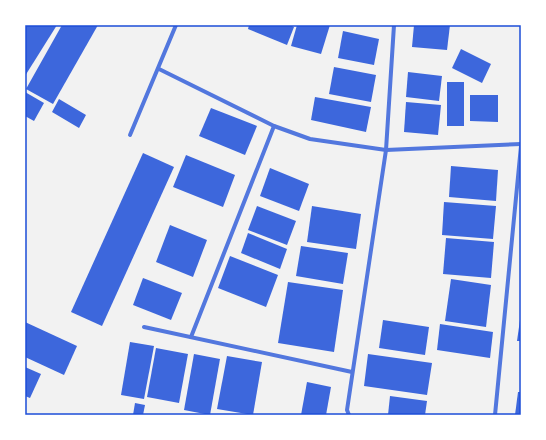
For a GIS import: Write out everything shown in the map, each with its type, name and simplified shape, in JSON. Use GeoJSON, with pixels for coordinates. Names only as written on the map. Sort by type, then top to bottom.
{"type":"FeatureCollection","features":[{"type":"Feature","properties":{"kind":"street"},"geometry":{"type":"LineString","coordinates":[[349,415],[347,410],[352,372],[386,150],[394,25]]}},
{"type":"Feature","properties":{"kind":"street"},"geometry":{"type":"LineString","coordinates":[[130,136],[159,69],[175,26]]}},
{"type":"Feature","properties":{"kind":"street"},"geometry":{"type":"LineString","coordinates":[[159,69],[274,126],[310,139],[386,150],[521,145],[495,415]]}},
{"type":"Feature","properties":{"kind":"street"},"geometry":{"type":"LineString","coordinates":[[191,338],[274,126]]}},
{"type":"Feature","properties":{"kind":"street"},"geometry":{"type":"LineString","coordinates":[[144,327],[352,372]]}},
{"type":"Feature","properties":{"kind":"building"},"geometry":{"type":"Polygon","coordinates":[[[25,25],[57,25],[25,76],[25,25]]]}},
{"type":"Feature","properties":{"kind":"building"},"geometry":{"type":"Polygon","coordinates":[[[62,25],[98,25],[53,104],[26,89],[62,25]]]}},
{"type":"Feature","properties":{"kind":"building"},"geometry":{"type":"Polygon","coordinates":[[[249,25],[290,25],[294,27],[287,45],[248,29],[249,25]]]}},
{"type":"Feature","properties":{"kind":"building"},"geometry":{"type":"Polygon","coordinates":[[[297,25],[330,25],[321,54],[291,46],[297,25]]]}},
{"type":"Feature","properties":{"kind":"building"},"geometry":{"type":"Polygon","coordinates":[[[414,25],[450,25],[447,50],[412,47],[414,25]]]}},
{"type":"Feature","properties":{"kind":"building"},"geometry":{"type":"Polygon","coordinates":[[[343,31],[379,39],[374,65],[338,58],[343,31]]]}},
{"type":"Feature","properties":{"kind":"building"},"geometry":{"type":"Polygon","coordinates":[[[461,49],[491,64],[482,83],[452,68],[461,49]]]}},
{"type":"Feature","properties":{"kind":"building"},"geometry":{"type":"Polygon","coordinates":[[[334,67],[376,75],[371,102],[329,94],[334,67]]]}},
{"type":"Feature","properties":{"kind":"building"},"geometry":{"type":"Polygon","coordinates":[[[408,72],[442,76],[439,101],[406,97],[408,72]]]}},
{"type":"Feature","properties":{"kind":"building"},"geometry":{"type":"Polygon","coordinates":[[[447,82],[464,82],[464,126],[447,126],[447,82]]]}},
{"type":"Feature","properties":{"kind":"building"},"geometry":{"type":"Polygon","coordinates":[[[25,92],[44,103],[34,121],[25,116],[25,92]]]}},
{"type":"Feature","properties":{"kind":"building"},"geometry":{"type":"Polygon","coordinates":[[[470,95],[498,95],[498,122],[470,121],[470,95]]]}},
{"type":"Feature","properties":{"kind":"building"},"geometry":{"type":"Polygon","coordinates":[[[315,97],[371,107],[366,132],[311,120],[315,97]]]}},
{"type":"Feature","properties":{"kind":"building"},"geometry":{"type":"Polygon","coordinates":[[[59,99],[86,115],[79,128],[52,112],[59,99]]]}},
{"type":"Feature","properties":{"kind":"building"},"geometry":{"type":"Polygon","coordinates":[[[406,102],[441,105],[438,135],[404,132],[406,102]]]}},
{"type":"Feature","properties":{"kind":"building"},"geometry":{"type":"Polygon","coordinates":[[[211,108],[257,126],[245,155],[199,136],[211,108]]]}},
{"type":"Feature","properties":{"kind":"building"},"geometry":{"type":"Polygon","coordinates":[[[143,153],[174,167],[102,326],[71,312],[143,153]]]}},
{"type":"Feature","properties":{"kind":"building"},"geometry":{"type":"Polygon","coordinates":[[[186,155],[235,175],[223,207],[173,187],[186,155]]]}},
{"type":"Feature","properties":{"kind":"building"},"geometry":{"type":"Polygon","coordinates":[[[451,166],[498,170],[496,201],[449,197],[451,166]]]}},
{"type":"Feature","properties":{"kind":"building"},"geometry":{"type":"Polygon","coordinates":[[[270,168],[309,184],[299,211],[260,196],[270,168]]]}},
{"type":"Feature","properties":{"kind":"building"},"geometry":{"type":"Polygon","coordinates":[[[444,202],[496,206],[493,239],[442,235],[444,202]]]}},
{"type":"Feature","properties":{"kind":"building"},"geometry":{"type":"Polygon","coordinates":[[[257,206],[296,221],[287,245],[248,230],[257,206]]]}},
{"type":"Feature","properties":{"kind":"building"},"geometry":{"type":"Polygon","coordinates":[[[312,206],[361,214],[356,249],[307,242],[312,206]]]}},
{"type":"Feature","properties":{"kind":"building"},"geometry":{"type":"Polygon","coordinates":[[[170,225],[207,240],[193,277],[156,262],[170,225]]]}},
{"type":"Feature","properties":{"kind":"building"},"geometry":{"type":"Polygon","coordinates":[[[248,233],[287,249],[280,269],[241,253],[248,233]]]}},
{"type":"Feature","properties":{"kind":"building"},"geometry":{"type":"Polygon","coordinates":[[[446,238],[494,242],[491,278],[443,274],[446,238]]]}},
{"type":"Feature","properties":{"kind":"building"},"geometry":{"type":"Polygon","coordinates":[[[301,246],[348,253],[343,284],[296,276],[301,246]]]}},
{"type":"Feature","properties":{"kind":"building"},"geometry":{"type":"Polygon","coordinates":[[[230,256],[278,275],[266,307],[218,288],[230,256]]]}},
{"type":"Feature","properties":{"kind":"building"},"geometry":{"type":"Polygon","coordinates":[[[143,278],[182,293],[171,320],[133,305],[143,278]]]}},
{"type":"Feature","properties":{"kind":"building"},"geometry":{"type":"Polygon","coordinates":[[[451,279],[491,285],[486,327],[445,321],[451,279]]]}},
{"type":"Feature","properties":{"kind":"building"},"geometry":{"type":"Polygon","coordinates":[[[288,282],[343,290],[334,352],[278,343],[288,282]]]}},
{"type":"Feature","properties":{"kind":"building"},"geometry":{"type":"Polygon","coordinates":[[[383,320],[429,327],[425,355],[379,348],[383,320]]]}},
{"type":"Feature","properties":{"kind":"building"},"geometry":{"type":"Polygon","coordinates":[[[520,320],[521,341],[517,341],[520,320]]]}},
{"type":"Feature","properties":{"kind":"building"},"geometry":{"type":"Polygon","coordinates":[[[25,322],[77,346],[64,375],[25,357],[25,322]]]}},
{"type":"Feature","properties":{"kind":"building"},"geometry":{"type":"Polygon","coordinates":[[[440,324],[493,332],[490,358],[437,350],[440,324]]]}},
{"type":"Feature","properties":{"kind":"building"},"geometry":{"type":"Polygon","coordinates":[[[130,342],[154,346],[144,399],[121,395],[130,342]]]}},
{"type":"Feature","properties":{"kind":"building"},"geometry":{"type":"Polygon","coordinates":[[[156,348],[188,354],[179,403],[147,397],[156,348]]]}},
{"type":"Feature","properties":{"kind":"building"},"geometry":{"type":"Polygon","coordinates":[[[194,354],[220,359],[210,415],[184,410],[194,354]]]}},
{"type":"Feature","properties":{"kind":"building"},"geometry":{"type":"Polygon","coordinates":[[[368,354],[432,363],[427,395],[364,386],[368,354]]]}},
{"type":"Feature","properties":{"kind":"building"},"geometry":{"type":"Polygon","coordinates":[[[227,356],[262,362],[253,415],[217,409],[227,356]]]}},
{"type":"Feature","properties":{"kind":"building"},"geometry":{"type":"Polygon","coordinates":[[[25,367],[41,374],[30,398],[25,396],[25,367]]]}},
{"type":"Feature","properties":{"kind":"building"},"geometry":{"type":"Polygon","coordinates":[[[307,382],[331,387],[326,415],[301,415],[307,382]]]}},
{"type":"Feature","properties":{"kind":"building"},"geometry":{"type":"Polygon","coordinates":[[[518,392],[521,392],[521,415],[515,415],[518,392]]]}},
{"type":"Feature","properties":{"kind":"building"},"geometry":{"type":"Polygon","coordinates":[[[390,396],[427,401],[425,415],[388,415],[390,396]]]}},
{"type":"Feature","properties":{"kind":"building"},"geometry":{"type":"Polygon","coordinates":[[[135,403],[145,405],[143,415],[133,415],[135,403]]]}}]}
